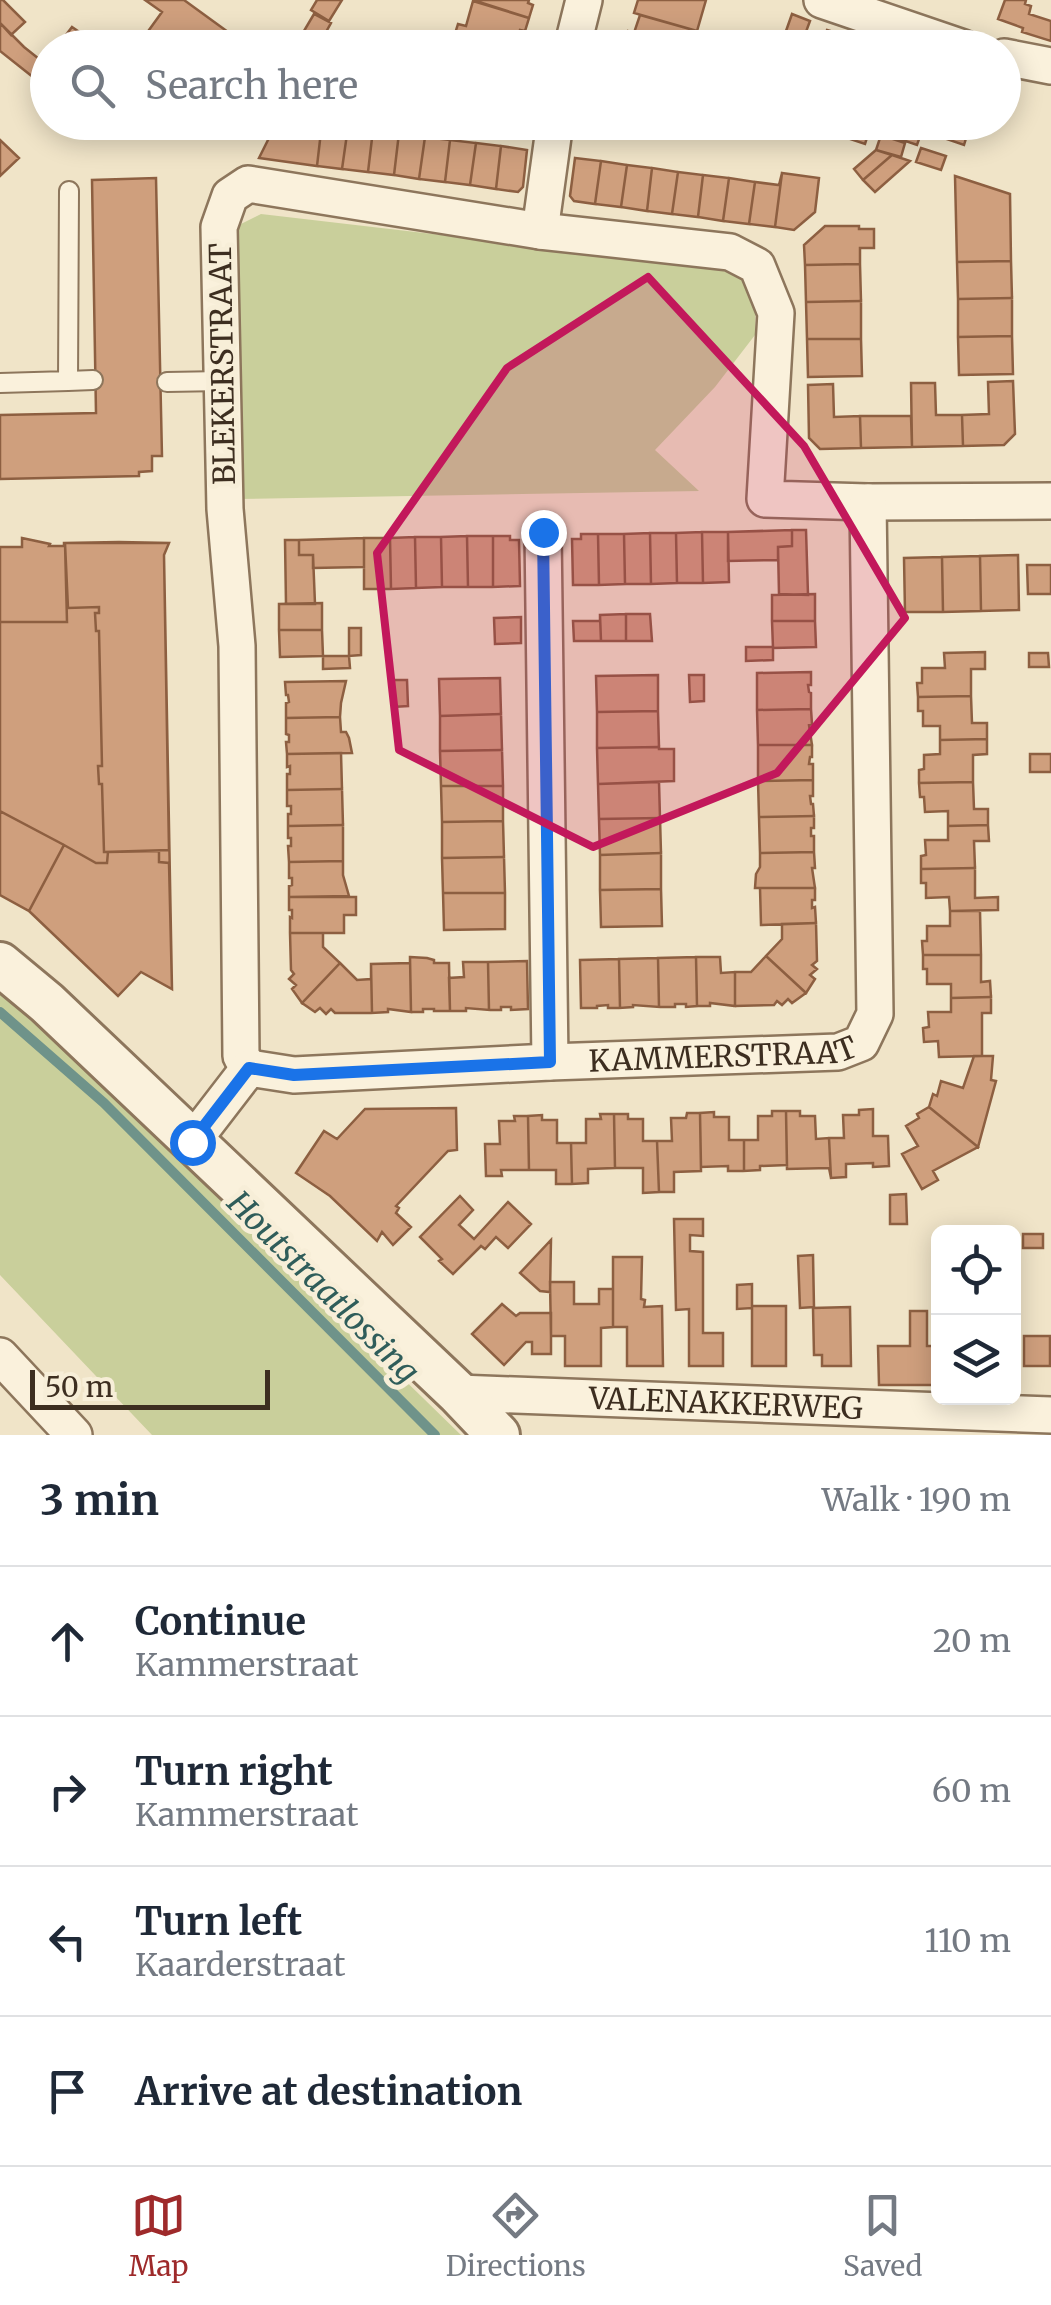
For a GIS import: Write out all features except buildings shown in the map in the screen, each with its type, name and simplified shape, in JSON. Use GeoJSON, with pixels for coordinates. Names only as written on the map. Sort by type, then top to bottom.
{"type":"FeatureCollection","features":[{"type":"Feature","properties":{"kind":"street"},"geometry":{"type":"LineString","coordinates":[[576,30],[584,0]]}},
{"type":"Feature","properties":{"kind":"street"},"geometry":{"type":"LineString","coordinates":[[822,0],[910,30]]}},
{"type":"Feature","properties":{"kind":"street"},"geometry":{"type":"LineString","coordinates":[[1021,60],[1051,66]]}},
{"type":"Feature","properties":{"kind":"street"},"geometry":{"type":"LineString","coordinates":[[540,231],[553,140]]}},
{"type":"Feature","properties":{"kind":"street","name":"BLEKERSTRAAT"},"geometry":{"type":"LineString","coordinates":[[249,1068],[242,1056],[237,646],[224,510],[220,227],[230,196],[248,184],[540,231],[730,252],[757,266],[776,313],[765,499],[868,502]]}},
{"type":"Feature","properties":{"kind":"street"},"geometry":{"type":"LineString","coordinates":[[868,502],[1051,501]]}},
{"type":"Feature","properties":{"kind":"street","name":"KAMMERSTRAAT"},"geometry":{"type":"LineString","coordinates":[[249,1068],[294,1075],[838,1052],[861,1043],[875,1014],[868,502]]}},
{"type":"Feature","properties":{"kind":"street"},"geometry":{"type":"LineString","coordinates":[[543,532],[550,1062]]}},
{"type":"Feature","properties":{"kind":"street"},"geometry":{"type":"LineString","coordinates":[[0,964],[47,1003],[498,1435]]}},
{"type":"Feature","properties":{"kind":"street"},"geometry":{"type":"LineString","coordinates":[[192,1142],[249,1068]]}},
{"type":"Feature","properties":{"kind":"street"},"geometry":{"type":"LineString","coordinates":[[0,1356],[74,1435]]}},
{"type":"Feature","properties":{"kind":"street","name":"VALENAKKERWEG"},"geometry":{"type":"LineString","coordinates":[[458,1394],[1051,1415]]}},
{"type":"Feature","properties":{"kind":"lane"},"geometry":{"type":"LineString","coordinates":[[68,380],[69,190]]}},
{"type":"Feature","properties":{"kind":"lane"},"geometry":{"type":"LineString","coordinates":[[0,383],[93,380]]}},
{"type":"Feature","properties":{"kind":"lane"},"geometry":{"type":"LineString","coordinates":[[167,382],[222,381]]}},
{"type":"Feature","properties":{"kind":"highlighted area"},"geometry":{"type":"Polygon","coordinates":[[[648,277],[804,446],[905,618],[777,773],[593,847],[399,750],[377,553],[507,368],[648,277]]]}},
{"type":"Feature","properties":{"kind":"green space"},"geometry":{"type":"Polygon","coordinates":[[[261,214],[742,272],[756,290],[755,335],[715,387],[655,450],[699,491],[237,499],[233,237],[241,224],[261,214]]]}},
{"type":"Feature","properties":{"kind":"green space"},"geometry":{"type":"Polygon","coordinates":[[[0,992],[113,1096],[461,1435],[152,1435],[0,1275],[0,992]]]}},
{"type":"Feature","properties":{"kind":"waterway","name":"Houtstraatlossing"},"geometry":{"type":"LineString","coordinates":[[0,1012],[104,1103],[435,1435]]}},
{"type":"Feature","properties":{"kind":"route"},"geometry":{"type":"LineString","coordinates":[[192,1142],[249,1068],[294,1075],[550,1062],[543,532]]}}]}
